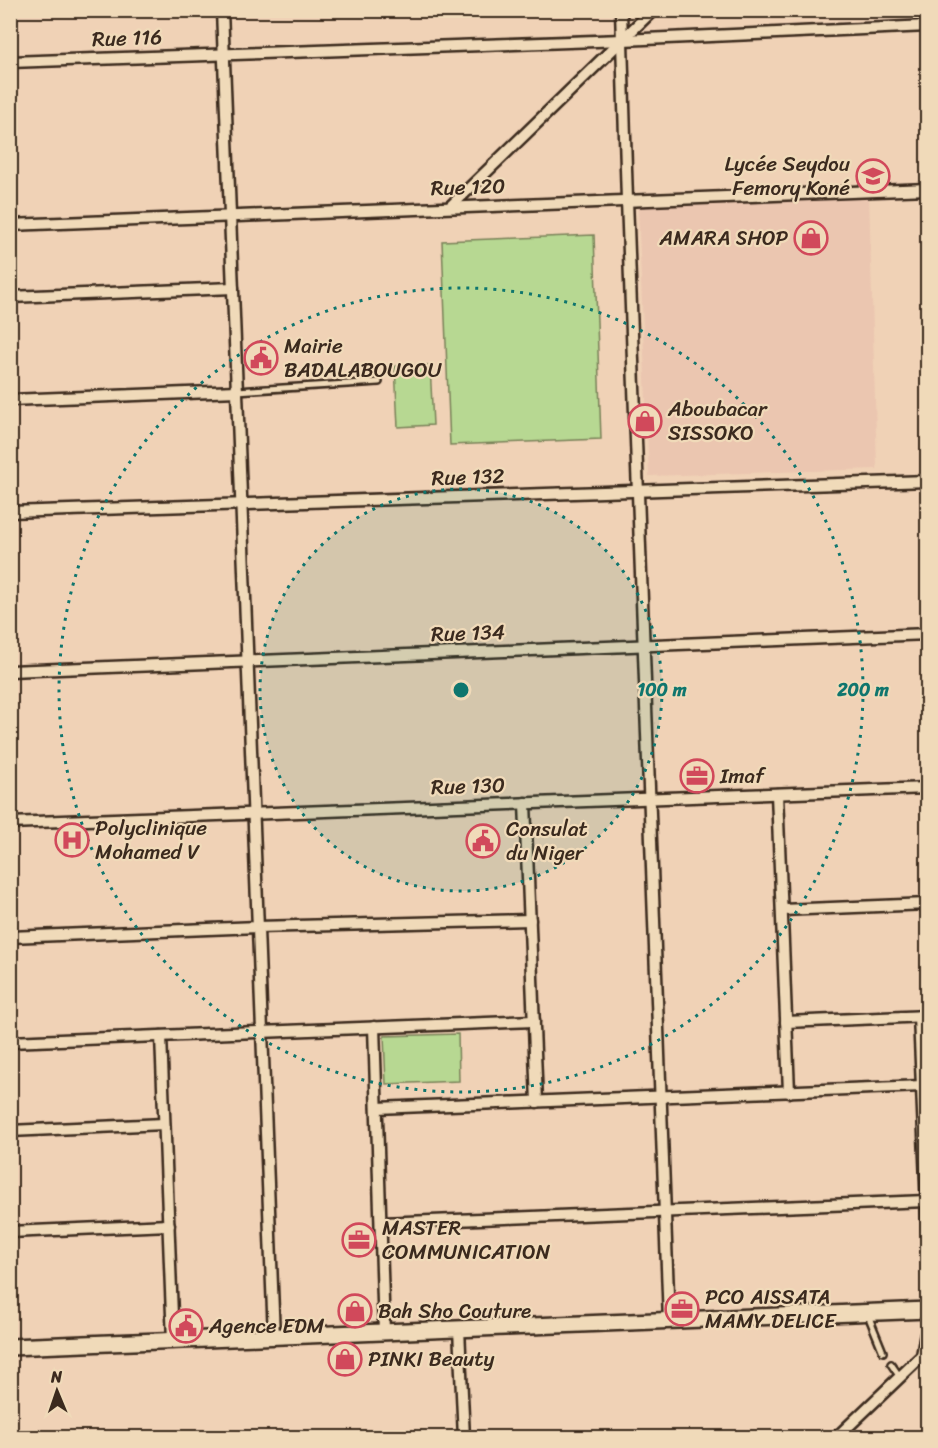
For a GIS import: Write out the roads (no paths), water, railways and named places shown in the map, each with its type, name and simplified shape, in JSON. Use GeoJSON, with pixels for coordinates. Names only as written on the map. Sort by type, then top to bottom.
{"type":"FeatureCollection","features":[{"type":"Feature","properties":{"kind":"main road"},"geometry":{"type":"LineString","coordinates":[[10,1347],[927,1311]]}},
{"type":"Feature","properties":{"kind":"main road"},"geometry":{"type":"LineString","coordinates":[[926,1356],[927,1336]]}},
{"type":"Feature","properties":{"kind":"street"},"geometry":{"type":"LineString","coordinates":[[222,10],[274,1337]]}},
{"type":"Feature","properties":{"kind":"street"},"geometry":{"type":"LineString","coordinates":[[621,10],[669,1321]]}},
{"type":"Feature","properties":{"kind":"street"},"geometry":{"type":"LineString","coordinates":[[450,207],[653,10]]}},
{"type":"Feature","properties":{"kind":"street","name":"Rue 116"},"geometry":{"type":"LineString","coordinates":[[10,62],[623,40],[927,26]]}},
{"type":"Feature","properties":{"kind":"street","name":"Rue 120"},"geometry":{"type":"LineString","coordinates":[[10,225],[927,189]]}},
{"type":"Feature","properties":{"kind":"street"},"geometry":{"type":"LineString","coordinates":[[10,297],[232,288]]}},
{"type":"Feature","properties":{"kind":"street"},"geometry":{"type":"LineString","coordinates":[[10,400],[237,391]]}},
{"type":"Feature","properties":{"kind":"street","name":"Rue 132"},"geometry":{"type":"LineString","coordinates":[[10,512],[927,480]]}},
{"type":"Feature","properties":{"kind":"street","name":"Rue 134"},"geometry":{"type":"LineString","coordinates":[[10,671],[927,634]]}},
{"type":"Feature","properties":{"kind":"street","name":"Rue 130"},"geometry":{"type":"LineString","coordinates":[[10,823],[927,788]]}},
{"type":"Feature","properties":{"kind":"street"},"geometry":{"type":"LineString","coordinates":[[777,794],[789,1092]]}},
{"type":"Feature","properties":{"kind":"street"},"geometry":{"type":"LineString","coordinates":[[525,803],[537,1102]]}},
{"type":"Feature","properties":{"kind":"street"},"geometry":{"type":"LineString","coordinates":[[782,910],[927,904]]}},
{"type":"Feature","properties":{"kind":"street"},"geometry":{"type":"LineString","coordinates":[[10,937],[258,927],[530,920]]}},
{"type":"Feature","properties":{"kind":"street"},"geometry":{"type":"LineString","coordinates":[[786,1022],[923,1016],[922,1086],[927,1230]]}},
{"type":"Feature","properties":{"kind":"street"},"geometry":{"type":"LineString","coordinates":[[10,1042],[534,1021]]}},
{"type":"Feature","properties":{"kind":"street"},"geometry":{"type":"LineString","coordinates":[[374,1028],[384,1332]]}},
{"type":"Feature","properties":{"kind":"street"},"geometry":{"type":"LineString","coordinates":[[161,1036],[173,1341]]}},
{"type":"Feature","properties":{"kind":"street"},"geometry":{"type":"LineString","coordinates":[[377,1108],[922,1086]]}},
{"type":"Feature","properties":{"kind":"street"},"geometry":{"type":"LineString","coordinates":[[10,1131],[164,1124]]}},
{"type":"Feature","properties":{"kind":"street"},"geometry":{"type":"LineString","coordinates":[[381,1223],[926,1201]]}},
{"type":"Feature","properties":{"kind":"street"},"geometry":{"type":"LineString","coordinates":[[10,1232],[168,1225]]}},
{"type":"Feature","properties":{"kind":"street"},"geometry":{"type":"LineString","coordinates":[[459,1329],[464,1437]]}},
{"type":"Feature","properties":{"kind":"street"},"geometry":{"type":"LineString","coordinates":[[836,1437],[926,1356]]}},
{"type":"Feature","properties":{"kind":"lane"},"geometry":{"type":"LineString","coordinates":[[237,391],[379,382]]}},
{"type":"Feature","properties":{"kind":"lane"},"geometry":{"type":"LineString","coordinates":[[868,1313],[883,1352]]}},
{"type":"Feature","properties":{"kind":"lane"},"geometry":{"type":"LineString","coordinates":[[891,1364],[900,1377]]}},
{"type":"Feature","properties":{"kind":"place","name":"Lycée Seydou Femory Koné"},"geometry":{"type":"Point","coordinates":[873,176]}},
{"type":"Feature","properties":{"kind":"place","name":"AMARA SHOP"},"geometry":{"type":"Point","coordinates":[811,238]}},
{"type":"Feature","properties":{"kind":"place","name":"Mairie BADALABOUGOU"},"geometry":{"type":"Point","coordinates":[261,358]}},
{"type":"Feature","properties":{"kind":"place","name":"Aboubacar SISSOKO"},"geometry":{"type":"Point","coordinates":[645,421]}},
{"type":"Feature","properties":{"kind":"place","name":"Imaf"},"geometry":{"type":"Point","coordinates":[697,776]}},
{"type":"Feature","properties":{"kind":"place","name":"Polyclinique Mohamed V"},"geometry":{"type":"Point","coordinates":[72,840]}},
{"type":"Feature","properties":{"kind":"place","name":"Consulat du Niger"},"geometry":{"type":"Point","coordinates":[483,841]}},
{"type":"Feature","properties":{"kind":"place","name":"MASTER COMMUNICATION"},"geometry":{"type":"Point","coordinates":[359,1240]}},
{"type":"Feature","properties":{"kind":"place","name":"PCO AISSATA MAMY DELICE"},"geometry":{"type":"Point","coordinates":[682,1309]}},
{"type":"Feature","properties":{"kind":"place","name":"Bah Sho Couture"},"geometry":{"type":"Point","coordinates":[355,1311]}},
{"type":"Feature","properties":{"kind":"place","name":"Agence EDM"},"geometry":{"type":"Point","coordinates":[186,1326]}},
{"type":"Feature","properties":{"kind":"place","name":"PINKI Beauty"},"geometry":{"type":"Point","coordinates":[345,1359]}}]}
